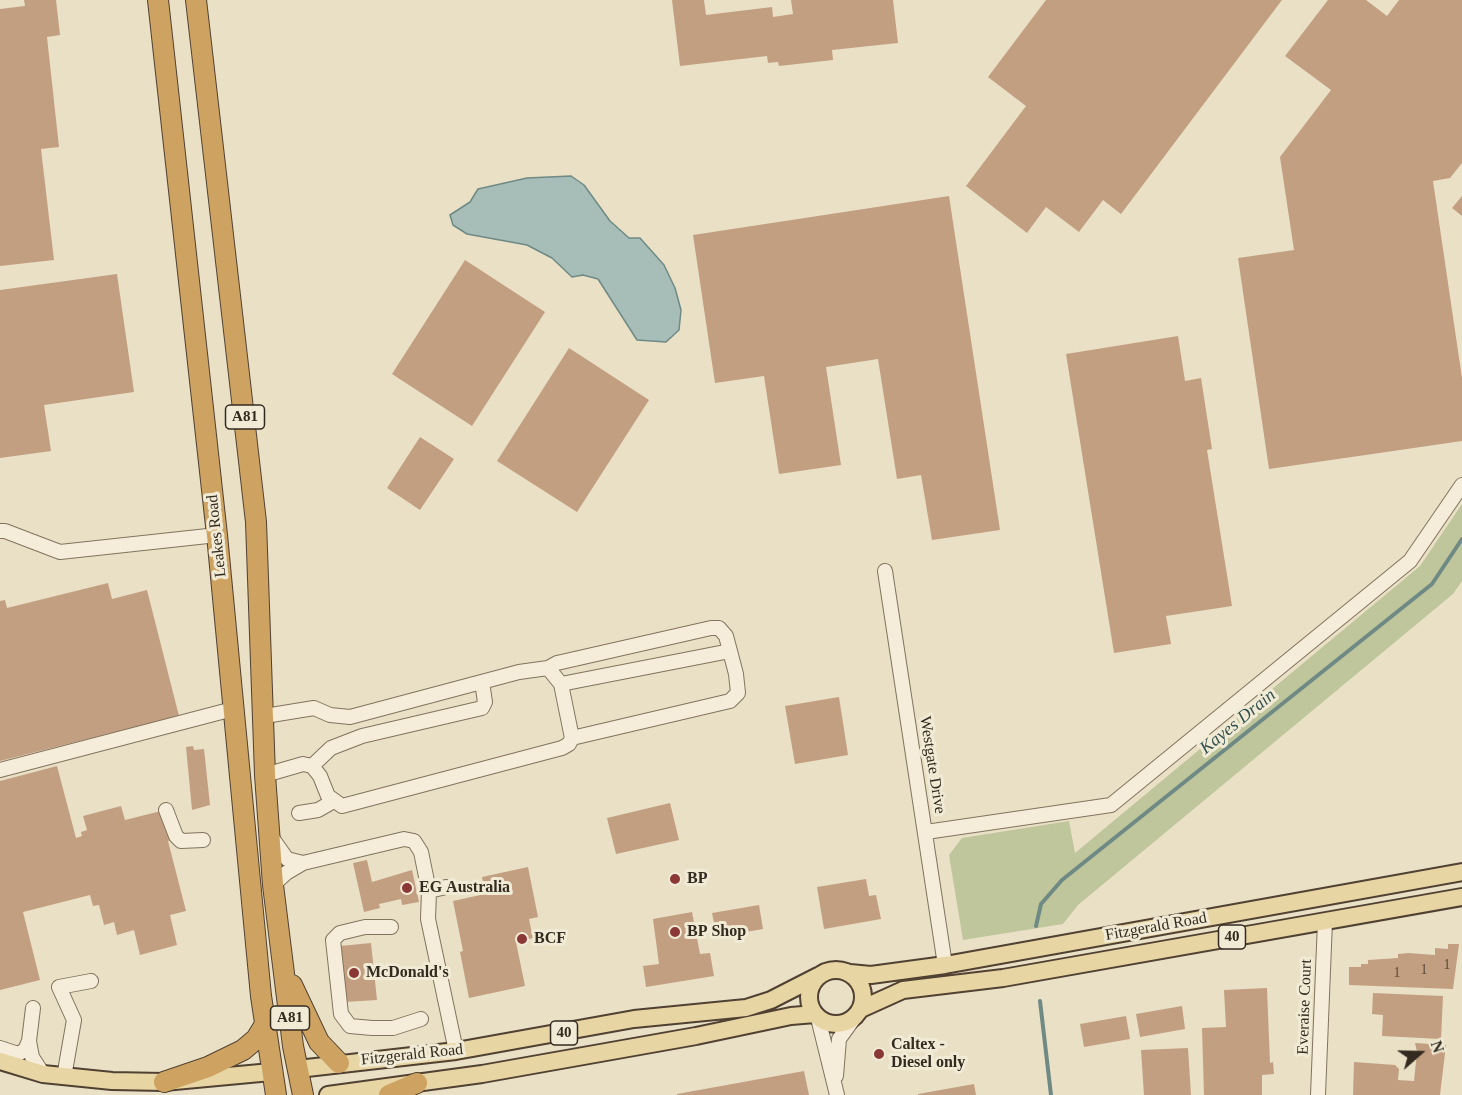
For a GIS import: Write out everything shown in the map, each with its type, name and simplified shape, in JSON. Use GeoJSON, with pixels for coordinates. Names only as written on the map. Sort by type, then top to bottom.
{"type":"FeatureCollection","features":[{"type":"Feature","properties":{"kind":"highway"},"geometry":{"type":"LineString","coordinates":[[147,0],[161,28]]}},
{"type":"Feature","properties":{"kind":"highway","name":"Leakes Road"},"geometry":{"type":"LineString","coordinates":[[158,0],[217,535],[264,1026],[276,1095]]}},
{"type":"Feature","properties":{"kind":"highway","name":"A81"},"geometry":{"type":"LineString","coordinates":[[196,0],[256,522],[265,716],[265,775],[273,885],[298,1069]]}},
{"type":"Feature","properties":{"kind":"highway"},"geometry":{"type":"LineString","coordinates":[[283,967],[319,1042],[339,1063]]}},
{"type":"Feature","properties":{"kind":"highway"},"geometry":{"type":"LineString","coordinates":[[164,1082],[208,1067],[243,1050],[256,1039],[264,1026]]}},
{"type":"Feature","properties":{"kind":"highway"},"geometry":{"type":"LineString","coordinates":[[298,1069],[303,1095]]}},
{"type":"Feature","properties":{"kind":"highway","name":"Fitzgerald Road"},"geometry":{"type":"LineString","coordinates":[[271,1072],[298,1069]]}},
{"type":"Feature","properties":{"kind":"highway"},"geometry":{"type":"LineString","coordinates":[[389,1095],[417,1083]]}},
{"type":"Feature","properties":{"kind":"main road","name":"Fitzgerald Road"},"geometry":{"type":"LineString","coordinates":[[850,973],[871,975],[945,965],[1462,872]]}},
{"type":"Feature","properties":{"kind":"main road","name":"Fitzgerald Road"},"geometry":{"type":"LineString","coordinates":[[859,1012],[903,990],[1003,978],[1462,897]]}},
{"type":"Feature","properties":{"kind":"main road","name":"40"},"geometry":{"type":"LineString","coordinates":[[818,976],[833,969],[850,973]]}},
{"type":"Feature","properties":{"kind":"main road"},"geometry":{"type":"LineString","coordinates":[[850,973],[861,985],[863,1001],[859,1012]]}},
{"type":"Feature","properties":{"kind":"main road","name":"Fitzgerald Road"},"geometry":{"type":"LineString","coordinates":[[298,1069],[456,1051],[634,1020],[746,1008],[771,1000],[818,976]]}},
{"type":"Feature","properties":{"kind":"main road"},"geometry":{"type":"LineString","coordinates":[[817,1016],[811,1007],[809,990],[818,976]]}},
{"type":"Feature","properties":{"kind":"main road","name":"40"},"geometry":{"type":"LineString","coordinates":[[817,1016],[834,1024],[843,1023],[859,1012]]}},
{"type":"Feature","properties":{"kind":"main road","name":"Fitzgerald Road"},"geometry":{"type":"LineString","coordinates":[[328,1095],[608,1052],[791,1016],[817,1016]]}},
{"type":"Feature","properties":{"kind":"main road","name":"Fitzgerald Road"},"geometry":{"type":"LineString","coordinates":[[0,1061],[43,1074],[64,1077],[164,1082],[271,1072]]}},
{"type":"Feature","properties":{"kind":"street"},"geometry":{"type":"LineString","coordinates":[[926,832],[1111,805],[1410,561],[1462,485]]}},
{"type":"Feature","properties":{"kind":"street"},"geometry":{"type":"LineString","coordinates":[[0,531],[60,552],[217,535]]}},
{"type":"Feature","properties":{"kind":"street","name":"Westgate Drive"},"geometry":{"type":"LineString","coordinates":[[885,571],[945,965]]}},
{"type":"Feature","properties":{"kind":"street"},"geometry":{"type":"LineString","coordinates":[[265,716],[314,708],[330,715],[350,717],[519,672],[548,668],[557,663],[711,628],[719,628],[726,636],[738,693],[730,701],[572,738]]}},
{"type":"Feature","properties":{"kind":"street"},"geometry":{"type":"LineString","coordinates":[[561,684],[730,651]]}},
{"type":"Feature","properties":{"kind":"street"},"geometry":{"type":"LineString","coordinates":[[265,775],[303,765],[312,766],[320,776],[332,802],[342,806],[562,748],[569,744],[572,738],[561,684],[548,668]]}},
{"type":"Feature","properties":{"kind":"street"},"geometry":{"type":"LineString","coordinates":[[312,766],[331,748],[362,736],[482,708],[485,702],[482,682]]}},
{"type":"Feature","properties":{"kind":"street"},"geometry":{"type":"LineString","coordinates":[[0,770],[233,709]]}},
{"type":"Feature","properties":{"kind":"street"},"geometry":{"type":"LineString","coordinates":[[299,813],[318,810],[332,802]]}},
{"type":"Feature","properties":{"kind":"street"},"geometry":{"type":"LineString","coordinates":[[166,810],[176,836],[181,841],[203,840]]}},
{"type":"Feature","properties":{"kind":"street"},"geometry":{"type":"LineString","coordinates":[[270,836],[287,859],[303,863]]}},
{"type":"Feature","properties":{"kind":"street"},"geometry":{"type":"LineString","coordinates":[[273,885],[286,873],[303,863],[410,839],[418,845],[422,852],[429,891],[428,919],[456,1051]]}},
{"type":"Feature","properties":{"kind":"street"},"geometry":{"type":"LineString","coordinates":[[429,891],[446,887]]}},
{"type":"Feature","properties":{"kind":"street","name":"Everaise Court"},"geometry":{"type":"LineString","coordinates":[[1318,1095],[1325,921]]}},
{"type":"Feature","properties":{"kind":"street"},"geometry":{"type":"LineString","coordinates":[[392,927],[348,931],[340,933],[333,940],[339,1006],[351,1017],[416,1021]]}},
{"type":"Feature","properties":{"kind":"street"},"geometry":{"type":"LineString","coordinates":[[64,1077],[74,1020],[59,987],[91,981]]}},
{"type":"Feature","properties":{"kind":"street"},"geometry":{"type":"LineString","coordinates":[[33,1008],[29,1041],[32,1057],[43,1074]]}},
{"type":"Feature","properties":{"kind":"street"},"geometry":{"type":"LineString","coordinates":[[836,1091],[839,1039],[859,1012]]}},
{"type":"Feature","properties":{"kind":"street"},"geometry":{"type":"LineString","coordinates":[[817,1016],[824,1051],[836,1091]]}},
{"type":"Feature","properties":{"kind":"street"},"geometry":{"type":"LineString","coordinates":[[0,1048],[18,1054],[24,1050],[29,1041]]}},
{"type":"Feature","properties":{"kind":"green space"},"geometry":{"type":"Polygon","coordinates":[[[1462,504],[1462,581],[1453,594],[1078,905],[1063,924],[963,940],[949,855],[962,838],[1069,821],[1075,853],[1420,566],[1462,504]]]}},
{"type":"Feature","properties":{"kind":"water"},"geometry":{"type":"Polygon","coordinates":[[[571,176],[584,185],[610,221],[629,238],[640,238],[664,265],[675,288],[681,310],[679,330],[666,342],[637,340],[598,279],[583,275],[572,277],[552,258],[527,245],[467,234],[453,225],[450,215],[470,202],[478,189],[527,178],[571,176]]]}},
{"type":"Feature","properties":{"kind":"building"},"geometry":{"type":"Polygon","coordinates":[[[24,0],[56,0],[60,35],[47,37],[59,147],[41,149],[54,260],[0,266],[0,9],[25,6],[24,0]]]}},
{"type":"Feature","properties":{"kind":"building"},"geometry":{"type":"Polygon","coordinates":[[[672,0],[704,0],[706,15],[772,7],[773,17],[793,14],[791,0],[893,0],[898,43],[832,50],[833,60],[779,66],[778,62],[768,63],[767,56],[680,66],[672,0]]]}},
{"type":"Feature","properties":{"kind":"building"},"geometry":{"type":"Polygon","coordinates":[[[1046,0],[1282,0],[1121,214],[1103,200],[1079,232],[1046,207],[1027,233],[966,186],[1026,106],[988,77],[1046,0]]]}},
{"type":"Feature","properties":{"kind":"building"},"geometry":{"type":"Polygon","coordinates":[[[1328,0],[1366,0],[1387,16],[1399,0],[1462,0],[1462,163],[1450,178],[1433,181],[1462,378],[1462,441],[1269,469],[1238,258],[1294,250],[1280,157],[1331,90],[1285,56],[1328,0]]]}},
{"type":"Feature","properties":{"kind":"building"},"geometry":{"type":"Polygon","coordinates":[[[949,196],[1000,530],[932,540],[921,475],[897,479],[878,359],[826,367],[841,465],[779,474],[764,376],[715,383],[693,235],[949,196]]]}},
{"type":"Feature","properties":{"kind":"building"},"geometry":{"type":"Polygon","coordinates":[[[1462,196],[1462,216],[1452,208],[1462,196]]]}},
{"type":"Feature","properties":{"kind":"building"},"geometry":{"type":"Polygon","coordinates":[[[465,260],[545,312],[472,426],[392,374],[465,260]]]}},
{"type":"Feature","properties":{"kind":"building"},"geometry":{"type":"Polygon","coordinates":[[[117,274],[134,392],[44,405],[51,451],[0,458],[0,290],[117,274]]]}},
{"type":"Feature","properties":{"kind":"building"},"geometry":{"type":"Polygon","coordinates":[[[1178,336],[1185,381],[1201,378],[1212,449],[1207,450],[1232,606],[1166,616],[1171,644],[1114,653],[1066,354],[1178,336]]]}},
{"type":"Feature","properties":{"kind":"building"},"geometry":{"type":"Polygon","coordinates":[[[569,348],[649,400],[577,512],[497,461],[569,348]]]}},
{"type":"Feature","properties":{"kind":"building"},"geometry":{"type":"Polygon","coordinates":[[[420,437],[454,459],[420,510],[387,488],[420,437]]]}},
{"type":"Feature","properties":{"kind":"building"},"geometry":{"type":"Polygon","coordinates":[[[108,583],[112,599],[147,590],[179,716],[0,761],[0,601],[5,600],[7,608],[108,583]]]}},
{"type":"Feature","properties":{"kind":"building"},"geometry":{"type":"Polygon","coordinates":[[[839,697],[848,755],[795,764],[785,706],[839,697]]]}},
{"type":"Feature","properties":{"kind":"building"},"geometry":{"type":"Polygon","coordinates":[[[193,746],[194,750],[204,749],[210,805],[192,810],[186,747],[193,746]]]}},
{"type":"Feature","properties":{"kind":"building"},"geometry":{"type":"Polygon","coordinates":[[[57,766],[76,838],[82,836],[81,832],[87,830],[83,816],[121,806],[125,820],[161,811],[163,817],[175,814],[181,838],[168,841],[186,911],[170,915],[177,945],[140,955],[134,930],[117,935],[114,922],[104,925],[99,905],[93,906],[90,895],[23,912],[40,980],[0,990],[0,781],[57,766]]]}},
{"type":"Feature","properties":{"kind":"building"},"geometry":{"type":"Polygon","coordinates":[[[670,803],[679,840],[616,854],[607,818],[670,803]]]}},
{"type":"Feature","properties":{"kind":"building"},"geometry":{"type":"Polygon","coordinates":[[[367,860],[372,882],[412,870],[419,902],[402,905],[401,899],[379,904],[380,908],[364,912],[353,863],[367,860]]]}},
{"type":"Feature","properties":{"kind":"building"},"geometry":{"type":"Polygon","coordinates":[[[528,867],[538,917],[529,919],[533,938],[516,942],[525,986],[469,998],[453,901],[485,894],[482,877],[528,867]]]}},
{"type":"Feature","properties":{"kind":"building"},"geometry":{"type":"Polygon","coordinates":[[[866,879],[869,896],[876,895],[881,919],[824,929],[817,887],[866,879]]]}},
{"type":"Feature","properties":{"kind":"building"},"geometry":{"type":"Polygon","coordinates":[[[759,905],[763,929],[717,937],[712,913],[759,905]]]}},
{"type":"Feature","properties":{"kind":"building"},"geometry":{"type":"Polygon","coordinates":[[[692,912],[700,954],[710,953],[714,976],[646,987],[643,966],[659,964],[653,919],[692,912]]]}},
{"type":"Feature","properties":{"kind":"building","name":"McDonald's"},"geometry":{"type":"Polygon","coordinates":[[[371,943],[377,1000],[344,1002],[340,946],[371,943]]]}},
{"type":"Feature","properties":{"kind":"building"},"geometry":{"type":"Polygon","coordinates":[[[1448,944],[1459,944],[1453,989],[1349,985],[1349,967],[1361,967],[1361,964],[1368,964],[1368,960],[1398,958],[1398,954],[1435,955],[1435,948],[1448,949],[1448,944]]]}},
{"type":"Feature","properties":{"kind":"building"},"geometry":{"type":"Polygon","coordinates":[[[1267,988],[1270,1063],[1273,1062],[1274,1074],[1262,1075],[1262,1095],[1204,1095],[1202,1028],[1226,1027],[1224,990],[1267,988]]]}},
{"type":"Feature","properties":{"kind":"building"},"geometry":{"type":"Polygon","coordinates":[[[1373,993],[1443,996],[1441,1039],[1382,1036],[1383,1015],[1372,1014],[1373,993]]]}},
{"type":"Feature","properties":{"kind":"building"},"geometry":{"type":"Polygon","coordinates":[[[1182,1006],[1185,1029],[1140,1037],[1136,1014],[1182,1006]]]}},
{"type":"Feature","properties":{"kind":"building"},"geometry":{"type":"Polygon","coordinates":[[[1126,1016],[1130,1039],[1084,1047],[1080,1024],[1126,1016]]]}},
{"type":"Feature","properties":{"kind":"building"},"geometry":{"type":"Polygon","coordinates":[[[1415,1043],[1446,1045],[1440,1095],[1353,1095],[1354,1062],[1395,1065],[1399,1069],[1398,1080],[1414,1081],[1417,1052],[1415,1043]]]}},
{"type":"Feature","properties":{"kind":"building"},"geometry":{"type":"Polygon","coordinates":[[[1188,1048],[1191,1095],[1144,1095],[1141,1050],[1188,1048]]]}},
{"type":"Feature","properties":{"kind":"building"},"geometry":{"type":"Polygon","coordinates":[[[804,1071],[809,1095],[677,1095],[677,1094],[804,1071]]]}},
{"type":"Feature","properties":{"kind":"building"},"geometry":{"type":"Polygon","coordinates":[[[974,1084],[976,1095],[918,1095],[918,1094],[974,1084]]]}},
{"type":"Feature","properties":{"kind":"waterway","name":"Kayes Drain"},"geometry":{"type":"LineString","coordinates":[[1036,926],[1041,904],[1062,880],[1432,584],[1462,539]]}},
{"type":"Feature","properties":{"kind":"waterway","name":"Kayes Drain"},"geometry":{"type":"LineString","coordinates":[[1040,1001],[1051,1095]]}},
{"type":"Feature","properties":{"kind":"place","name":"BP"},"geometry":{"type":"Point","coordinates":[675,879]}},
{"type":"Feature","properties":{"kind":"place","name":"EG Australia"},"geometry":{"type":"Point","coordinates":[407,888]}},
{"type":"Feature","properties":{"kind":"place","name":"BP Shop"},"geometry":{"type":"Point","coordinates":[675,932]}},
{"type":"Feature","properties":{"kind":"place","name":"BCF"},"geometry":{"type":"Point","coordinates":[522,939]}},
{"type":"Feature","properties":{"kind":"place","name":"McDonald's"},"geometry":{"type":"Point","coordinates":[354,973]}},
{"type":"Feature","properties":{"kind":"place","name":"Caltex - Diesel only"},"geometry":{"type":"Point","coordinates":[879,1054]}}]}
